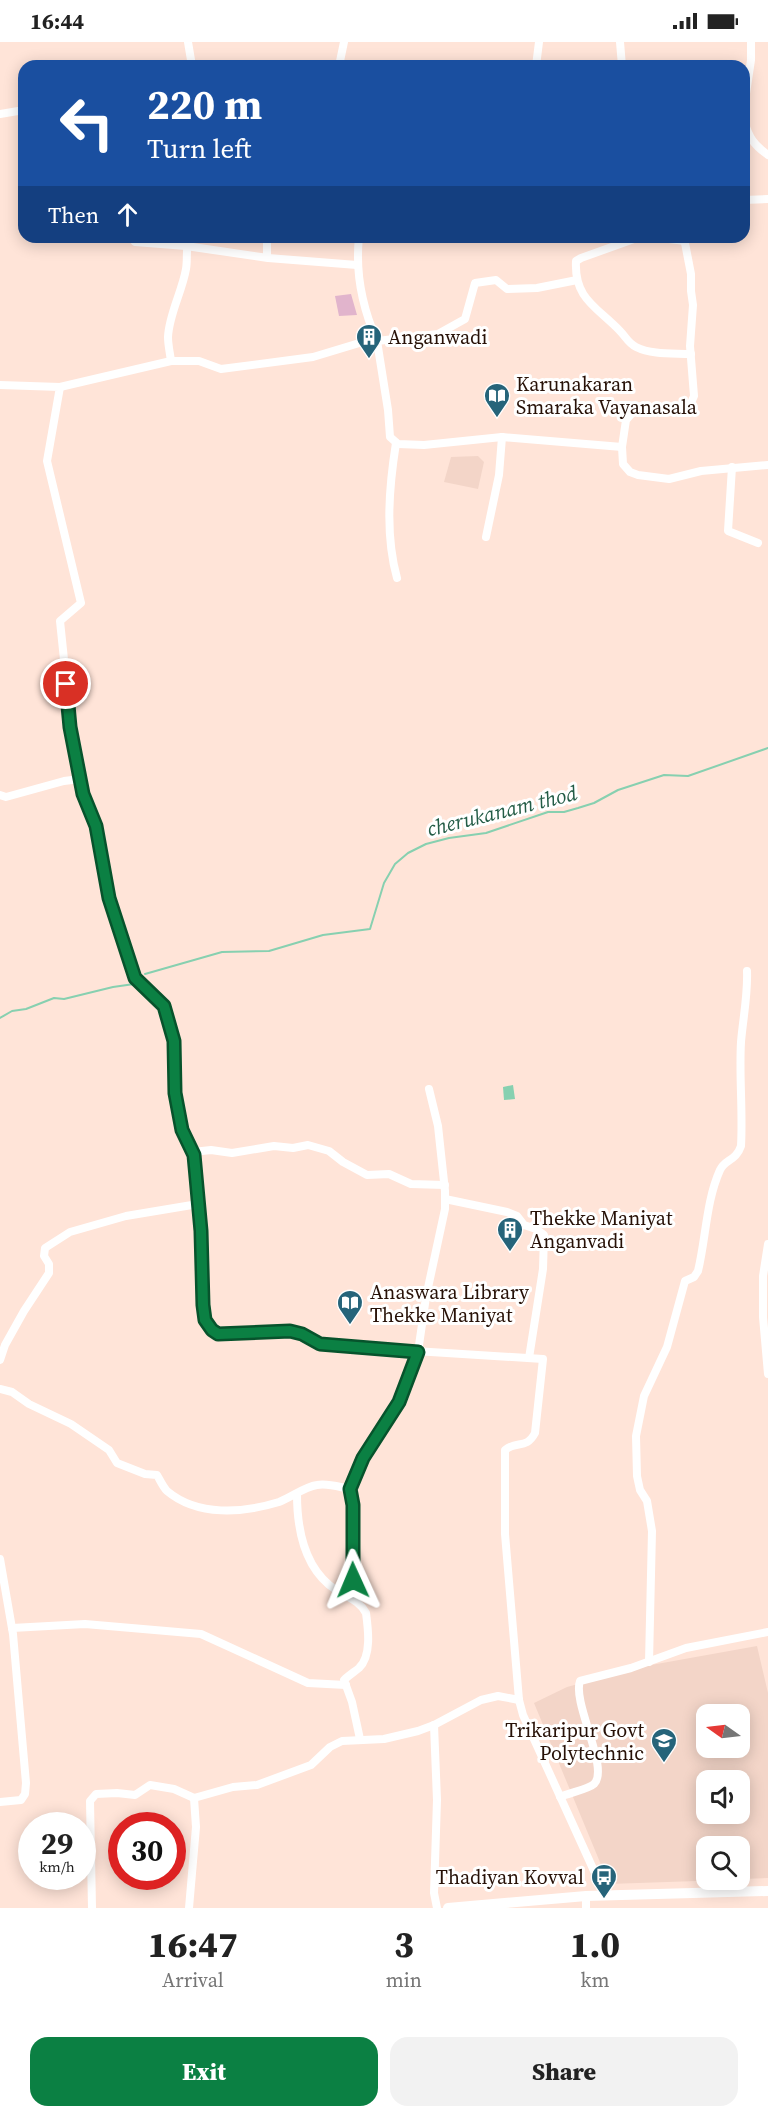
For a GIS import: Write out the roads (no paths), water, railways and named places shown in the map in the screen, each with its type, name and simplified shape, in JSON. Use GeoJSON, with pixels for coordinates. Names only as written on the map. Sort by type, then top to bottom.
{"type":"FeatureCollection","features":[{"type":"Feature","properties":{"kind":"main road"},"geometry":{"type":"LineString","coordinates":[[448,1908],[586,1896],[768,1891]]}},
{"type":"Feature","properties":{"kind":"street"},"geometry":{"type":"LineString","coordinates":[[188,42],[191,60]]}},
{"type":"Feature","properties":{"kind":"street"},"geometry":{"type":"LineString","coordinates":[[340,60],[344,42]]}},
{"type":"Feature","properties":{"kind":"street"},"geometry":{"type":"LineString","coordinates":[[537,60],[539,42]]}},
{"type":"Feature","properties":{"kind":"street"},"geometry":{"type":"LineString","coordinates":[[620,42],[622,60]]}},
{"type":"Feature","properties":{"kind":"street"},"geometry":{"type":"LineString","coordinates":[[750,72],[751,42]]}},
{"type":"Feature","properties":{"kind":"street"},"geometry":{"type":"LineString","coordinates":[[0,114],[18,111]]}},
{"type":"Feature","properties":{"kind":"street"},"geometry":{"type":"LineString","coordinates":[[750,138],[754,145],[768,155]]}},
{"type":"Feature","properties":{"kind":"street"},"geometry":{"type":"LineString","coordinates":[[750,200],[768,198]]}},
{"type":"Feature","properties":{"kind":"street"},"geometry":{"type":"LineString","coordinates":[[140,243],[186,246],[267,258],[357,265]]}},
{"type":"Feature","properties":{"kind":"street"},"geometry":{"type":"LineString","coordinates":[[171,361],[168,338],[187,266],[187,243]]}},
{"type":"Feature","properties":{"kind":"street"},"geometry":{"type":"LineString","coordinates":[[267,243],[267,258]]}},
{"type":"Feature","properties":{"kind":"street"},"geometry":{"type":"LineString","coordinates":[[358,243],[359,285],[377,341],[390,436],[396,443],[424,445],[502,437],[622,447]]}},
{"type":"Feature","properties":{"kind":"street"},"geometry":{"type":"LineString","coordinates":[[621,243],[576,261],[578,287],[592,307],[620,331],[627,341],[638,348],[657,352],[691,354]]}},
{"type":"Feature","properties":{"kind":"street"},"geometry":{"type":"LineString","coordinates":[[685,243],[691,274],[693,305],[691,354],[694,396],[691,403],[674,410],[633,411],[626,420],[622,447],[623,464],[630,472],[638,475],[669,479],[701,471],[768,465]]}},
{"type":"Feature","properties":{"kind":"street"},"geometry":{"type":"LineString","coordinates":[[0,385],[60,387],[171,361],[200,361],[221,369],[313,357],[366,341],[438,334],[465,319],[475,283],[496,280],[507,289],[537,288],[577,280]]}},
{"type":"Feature","properties":{"kind":"street"},"geometry":{"type":"LineString","coordinates":[[60,387],[47,461],[81,603],[60,621],[70,727],[83,794],[96,826],[109,898],[135,978],[164,1006],[174,1041],[175,1093],[182,1130],[193,1152],[205,1320],[218,1334],[290,1331],[302,1334],[320,1344],[543,1359],[535,1432],[531,1441],[506,1450],[505,1534],[519,1700],[523,1715],[605,1895]]}},
{"type":"Feature","properties":{"kind":"street"},"geometry":{"type":"LineString","coordinates":[[486,537],[499,475],[502,437]]}},
{"type":"Feature","properties":{"kind":"street"},"geometry":{"type":"LineString","coordinates":[[396,443],[392,470],[390,517],[391,559],[397,578]]}},
{"type":"Feature","properties":{"kind":"street"},"geometry":{"type":"LineString","coordinates":[[732,467],[728,531],[758,543]]}},
{"type":"Feature","properties":{"kind":"street"},"geometry":{"type":"LineString","coordinates":[[0,795],[6,797],[64,781],[80,779]]}},
{"type":"Feature","properties":{"kind":"street"},"geometry":{"type":"LineString","coordinates":[[649,1662],[652,1531],[647,1501],[640,1490],[637,1476],[636,1436],[644,1396],[667,1347],[685,1281],[698,1271],[721,1167],[738,1154],[741,1146],[741,1043],[748,992],[747,971]]}},
{"type":"Feature","properties":{"kind":"street"},"geometry":{"type":"LineString","coordinates":[[355,1600],[353,1594],[353,1505],[350,1489],[363,1458],[399,1402],[418,1352],[445,1199],[438,1126],[429,1089]]}},
{"type":"Feature","properties":{"kind":"street"},"geometry":{"type":"LineString","coordinates":[[193,1152],[212,1150],[232,1153],[274,1146],[293,1148],[308,1145],[329,1151],[343,1162],[367,1175],[389,1174],[411,1184],[445,1185]]}},
{"type":"Feature","properties":{"kind":"street"},"geometry":{"type":"LineString","coordinates":[[445,1199],[507,1212],[517,1216],[524,1225],[536,1229],[544,1236],[543,1269],[529,1358]]}},
{"type":"Feature","properties":{"kind":"street"},"geometry":{"type":"LineString","coordinates":[[0,1360],[5,1345],[24,1311],[49,1274],[49,1264],[44,1256],[45,1248],[70,1232],[115,1219],[198,1204]]}},
{"type":"Feature","properties":{"kind":"street"},"geometry":{"type":"LineString","coordinates":[[768,1244],[763,1276],[763,1317],[768,1374]]}},
{"type":"Feature","properties":{"kind":"street"},"geometry":{"type":"LineString","coordinates":[[0,1389],[12,1392],[28,1404],[71,1424],[109,1450],[117,1463],[145,1474],[157,1475],[165,1489],[178,1498],[205,1509],[249,1510],[281,1501],[318,1485],[350,1489]]}},
{"type":"Feature","properties":{"kind":"street"},"geometry":{"type":"LineString","coordinates":[[297,1494],[301,1534],[309,1562],[328,1584],[363,1606],[366,1613],[367,1651],[361,1667],[344,1680],[352,1702],[360,1739]]}},
{"type":"Feature","properties":{"kind":"street"},"geometry":{"type":"LineString","coordinates":[[0,1559],[12,1628],[26,1783],[25,1794],[21,1800],[0,1802]]}},
{"type":"Feature","properties":{"kind":"street"},"geometry":{"type":"LineString","coordinates":[[12,1628],[86,1624],[201,1634],[308,1683],[346,1685]]}},
{"type":"Feature","properties":{"kind":"street"},"geometry":{"type":"LineString","coordinates":[[560,1797],[593,1786],[598,1780],[596,1757],[579,1695],[580,1681],[649,1662],[686,1648],[768,1632]]}},
{"type":"Feature","properties":{"kind":"street"},"geometry":{"type":"LineString","coordinates":[[92,1908],[90,1801],[96,1794],[135,1795],[150,1785],[174,1789],[194,1798],[232,1787],[258,1785],[311,1765],[330,1748],[342,1741],[384,1739],[434,1725],[481,1700],[498,1696],[519,1700]]}},
{"type":"Feature","properties":{"kind":"street"},"geometry":{"type":"LineString","coordinates":[[434,1725],[437,1800],[434,1893],[437,1908]]}},
{"type":"Feature","properties":{"kind":"street"},"geometry":{"type":"LineString","coordinates":[[189,1908],[196,1827],[194,1798]]}},
{"type":"Feature","properties":{"kind":"street"},"geometry":{"type":"LineString","coordinates":[[586,1896],[586,1908]]}},
{"type":"Feature","properties":{"kind":"waterway","name":"cherukanam thod"},"geometry":{"type":"LineString","coordinates":[[145,974],[222,952],[269,951],[323,935],[370,929],[384,883],[395,864],[408,853],[426,844],[486,833],[548,812],[564,812],[594,803],[618,790],[664,775],[688,776],[768,748]]}},
{"type":"Feature","properties":{"kind":"waterway","name":"cherukanam thod"},"geometry":{"type":"LineString","coordinates":[[0,1018],[12,1011],[26,1009],[54,998],[64,999],[134,984]]}},
{"type":"Feature","properties":{"kind":"place","name":"Anganwadi"},"geometry":{"type":"Point","coordinates":[369,360]}},
{"type":"Feature","properties":{"kind":"place","name":"Karunakaran Smaraka Vayanasala"},"geometry":{"type":"Point","coordinates":[497,419]}},
{"type":"Feature","properties":{"kind":"place","name":"Thekke Maniyat Anganvadi"},"geometry":{"type":"Point","coordinates":[510,1253]}},
{"type":"Feature","properties":{"kind":"place","name":"Anaswara Library Thekke Maniyat"},"geometry":{"type":"Point","coordinates":[350,1326]}},
{"type":"Feature","properties":{"kind":"place","name":"Trikaripur Govt Polytechnic"},"geometry":{"type":"Point","coordinates":[664,1764]}},
{"type":"Feature","properties":{"kind":"place","name":"Thadiyan Kovval"},"geometry":{"type":"Point","coordinates":[604,1900]}}]}
